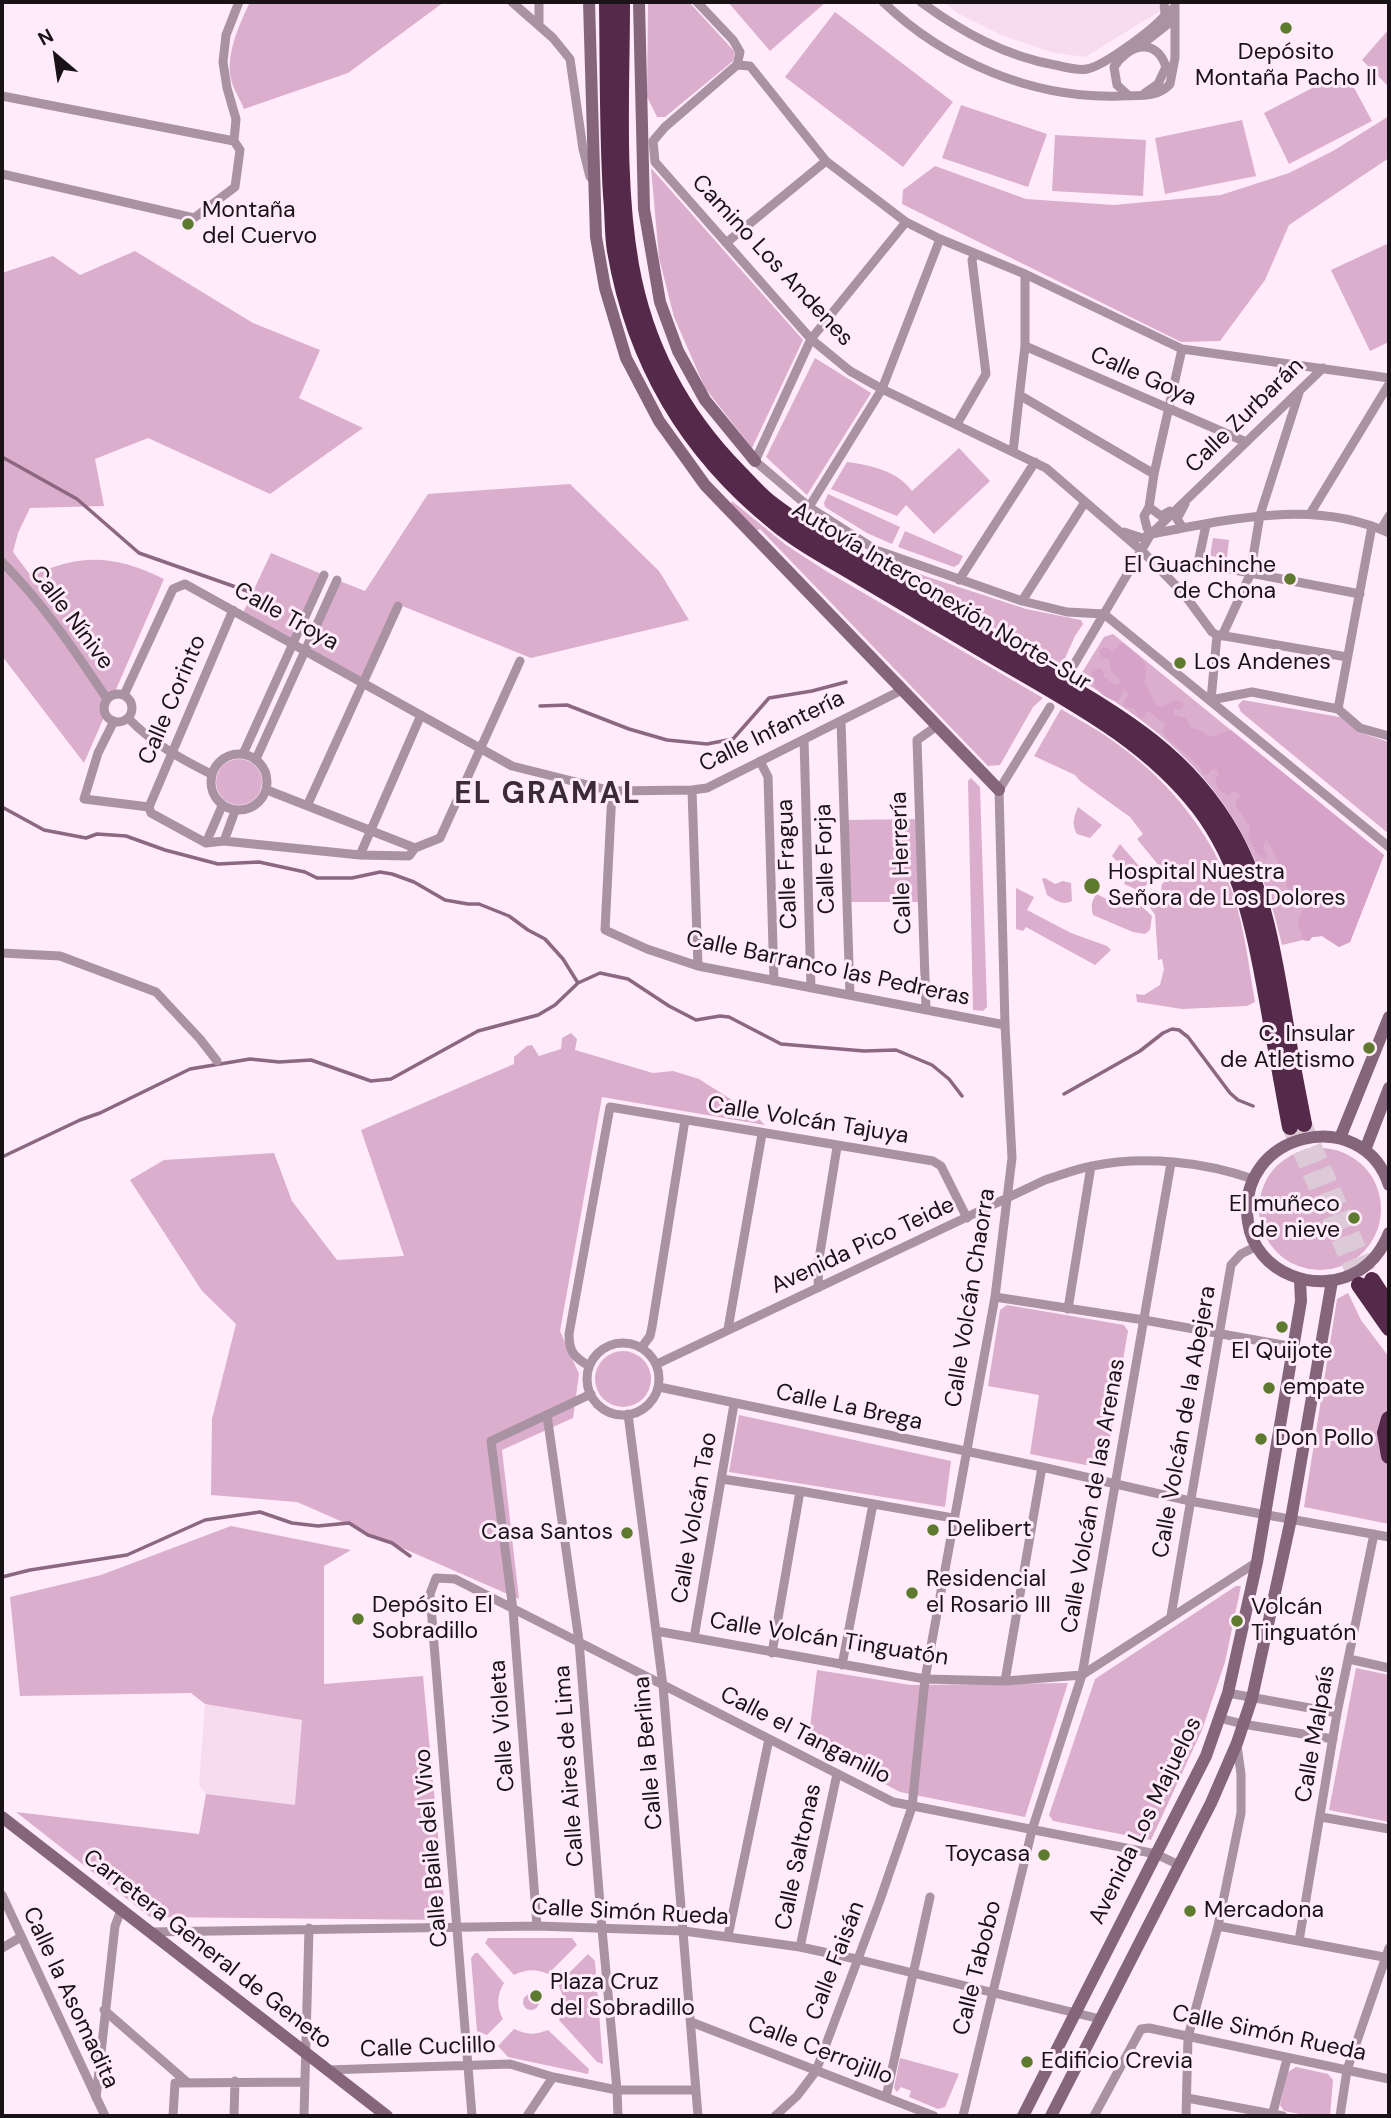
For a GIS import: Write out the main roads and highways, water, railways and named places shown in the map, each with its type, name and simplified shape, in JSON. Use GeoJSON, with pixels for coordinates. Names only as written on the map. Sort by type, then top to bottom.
{"type":"FeatureCollection","features":[{"type":"Feature","properties":{"kind":"highway","name":"Autovía Interconexión Norte-Sur"},"geometry":{"type":"LineString","coordinates":[[607,2],[609,162],[615,248],[627,309],[645,357],[669,403],[703,453],[735,488],[775,524],[1076,705],[1135,744],[1172,776],[1193,801],[1225,850],[1245,895],[1297,1126],[1274,959],[1250,867],[1208,796],[1178,762],[1125,720],[836,547],[766,499],[722,454],[691,416],[666,372],[651,337],[639,302],[631,263],[623,163],[622,2]]}},
{"type":"Feature","properties":{"kind":"highway"},"geometry":{"type":"LineString","coordinates":[[1375,1284],[1389,1306]]}},
{"type":"Feature","properties":{"kind":"highway"},"geometry":{"type":"LineString","coordinates":[[1375,1284],[1388,1330]]}},
{"type":"Feature","properties":{"kind":"highway"},"geometry":{"type":"LineString","coordinates":[[1389,1419],[1385,1433],[1389,1456]]}},
{"type":"Feature","properties":{"kind":"waterway"},"geometry":{"type":"LineString","coordinates":[[2,457],[77,499],[139,553],[250,592]]}},
{"type":"Feature","properties":{"kind":"waterway"},"geometry":{"type":"LineString","coordinates":[[540,706],[567,705],[629,729],[667,740],[707,744],[733,739],[769,698],[846,682]]}},
{"type":"Feature","properties":{"kind":"waterway"},"geometry":{"type":"LineString","coordinates":[[2,807],[44,830],[86,838],[97,834],[126,836],[218,864],[259,862],[305,872],[317,878],[352,878],[380,872],[392,874],[414,882],[445,900],[479,904],[509,916],[545,939],[563,959],[578,983]]}},
{"type":"Feature","properties":{"kind":"waterway"},"geometry":{"type":"LineString","coordinates":[[2,1157],[190,1069],[250,1059],[279,1062],[311,1060],[371,1081],[391,1079],[478,1031],[538,1015],[555,1005],[578,983],[600,973],[628,979],[696,1020],[729,1017],[781,1044],[864,1051],[896,1050],[932,1065],[949,1079],[962,1096]]}},
{"type":"Feature","properties":{"kind":"waterway"},"geometry":{"type":"LineString","coordinates":[[1064,1094],[1140,1051],[1172,1029],[1179,1030],[1188,1037],[1230,1093],[1238,1100],[1253,1106]]}},
{"type":"Feature","properties":{"kind":"waterway"},"geometry":{"type":"LineString","coordinates":[[2,1577],[127,1555],[205,1520],[260,1512],[292,1523],[318,1526],[349,1523],[368,1535],[392,1543],[410,1556]]}},
{"type":"Feature","properties":{"kind":"tunnel"},"geometry":{"type":"LineString","coordinates":[[1304,1124],[1371,1278]]}},
{"type":"Feature","properties":{"kind":"tunnel"},"geometry":{"type":"LineString","coordinates":[[1291,1129],[1359,1285]]}},
{"type":"Feature","properties":{"kind":"place","name":"Depósito Montaña Pacho II"},"geometry":{"type":"Point","coordinates":[1286,28]}},
{"type":"Feature","properties":{"kind":"place","name":"Montaña del Cuervo"},"geometry":{"type":"Point","coordinates":[188,224]}},
{"type":"Feature","properties":{"kind":"place","name":"El Guachinche de Chona"},"geometry":{"type":"Point","coordinates":[1290,579]}},
{"type":"Feature","properties":{"kind":"place","name":"Los Andenes"},"geometry":{"type":"Point","coordinates":[1180,663]}},
{"type":"Feature","properties":{"kind":"place","name":"Hospital Nuestra Señora de Los Dolores"},"geometry":{"type":"Point","coordinates":[1092,886]}},
{"type":"Feature","properties":{"kind":"place","name":"C. Insular de Atletismo"},"geometry":{"type":"Point","coordinates":[1369,1048]}},
{"type":"Feature","properties":{"kind":"place","name":"El muñeco de nieve"},"geometry":{"type":"Point","coordinates":[1354,1218]}},
{"type":"Feature","properties":{"kind":"place","name":"El Quijote"},"geometry":{"type":"Point","coordinates":[1282,1327]}},
{"type":"Feature","properties":{"kind":"place","name":"empate"},"geometry":{"type":"Point","coordinates":[1269,1388]}},
{"type":"Feature","properties":{"kind":"place","name":"Don Pollo"},"geometry":{"type":"Point","coordinates":[1261,1439]}},
{"type":"Feature","properties":{"kind":"place","name":"Delibert"},"geometry":{"type":"Point","coordinates":[933,1530]}},
{"type":"Feature","properties":{"kind":"place","name":"Casa Santos"},"geometry":{"type":"Point","coordinates":[627,1533]}},
{"type":"Feature","properties":{"kind":"place","name":"Residencial el Rosario III"},"geometry":{"type":"Point","coordinates":[912,1593]}},
{"type":"Feature","properties":{"kind":"place","name":"Depósito El Sobradillo"},"geometry":{"type":"Point","coordinates":[358,1619]}},
{"type":"Feature","properties":{"kind":"place","name":"Volcán Tinguatón"},"geometry":{"type":"Point","coordinates":[1237,1621]}},
{"type":"Feature","properties":{"kind":"place","name":"Toycasa"},"geometry":{"type":"Point","coordinates":[1044,1855]}},
{"type":"Feature","properties":{"kind":"place","name":"Mercadona"},"geometry":{"type":"Point","coordinates":[1190,1911]}},
{"type":"Feature","properties":{"kind":"place","name":"Plaza Cruz del Sobradillo"},"geometry":{"type":"Point","coordinates":[536,1996]}},
{"type":"Feature","properties":{"kind":"place","name":"Edificio Crevia"},"geometry":{"type":"Point","coordinates":[1027,2062]}},
{"type":"Feature","properties":{"kind":"district","name":"EL GRAMAL"},"geometry":{"type":"Point","coordinates":[548,795]}}]}
